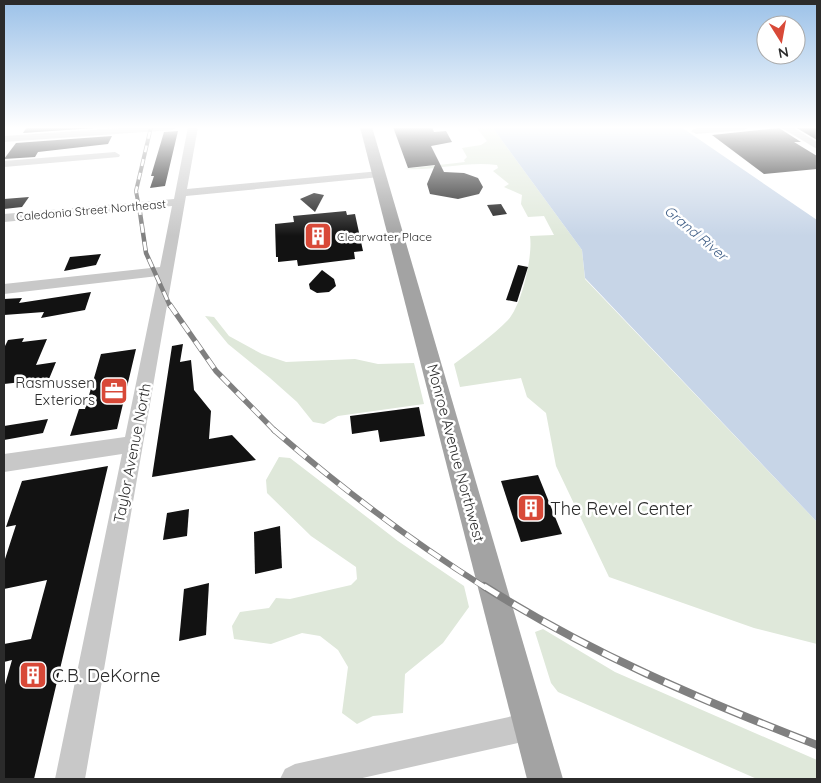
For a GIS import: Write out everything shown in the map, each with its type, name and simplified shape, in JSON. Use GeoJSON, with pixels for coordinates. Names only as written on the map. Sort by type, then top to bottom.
{"type":"FeatureCollection","features":[{"type":"Feature","properties":{"kind":"main road","name":"Monroe Avenue Northwest"},"geometry":{"type":"LineString","coordinates":[[377,164],[545,779]]}},
{"type":"Feature","properties":{"kind":"street","name":"Taylor Avenue North"},"geometry":{"type":"LineString","coordinates":[[70,779],[186,164]]}},
{"type":"Feature","properties":{"kind":"street","name":"Caledonia Street Northeast"},"geometry":{"type":"LineString","coordinates":[[4,218],[380,174]]}},
{"type":"Feature","properties":{"kind":"street"},"geometry":{"type":"LineString","coordinates":[[4,289],[166,271]]}},
{"type":"Feature","properties":{"kind":"street"},"geometry":{"type":"LineString","coordinates":[[4,464],[134,444]]}},
{"type":"Feature","properties":{"kind":"street"},"geometry":{"type":"LineString","coordinates":[[295,779],[531,726]]}},
{"type":"Feature","properties":{"kind":"shaded area"},"geometry":{"type":"Polygon","coordinates":[[[452,164],[519,164],[582,250],[585,279],[817,522],[817,644],[754,628],[609,577],[556,466],[546,413],[527,397],[521,378],[460,387],[454,364],[502,326],[513,313],[522,292],[528,267],[530,236],[554,235],[544,216],[528,217],[521,204],[522,195],[504,187],[509,184],[493,171],[498,168],[497,165],[474,164],[427,169],[404,169],[452,164]]]}},
{"type":"Feature","properties":{"kind":"shaded area"},"geometry":{"type":"Polygon","coordinates":[[[205,316],[214,317],[229,336],[262,354],[286,362],[355,359],[378,364],[414,363],[424,404],[338,416],[324,424],[313,422],[297,402],[228,344],[205,316]]]}},
{"type":"Feature","properties":{"kind":"shaded area"},"geometry":{"type":"Polygon","coordinates":[[[279,457],[290,458],[398,541],[464,586],[469,607],[443,643],[405,674],[403,713],[373,716],[357,724],[342,713],[348,667],[338,650],[320,636],[302,633],[271,644],[234,639],[232,626],[240,612],[269,608],[276,598],[290,599],[351,585],[357,579],[356,567],[311,536],[267,493],[266,480],[279,457]]]}},
{"type":"Feature","properties":{"kind":"shaded area"},"geometry":{"type":"Polygon","coordinates":[[[543,629],[615,672],[817,760],[817,779],[757,779],[558,692],[551,683],[535,632],[543,629]]]}},
{"type":"Feature","properties":{"kind":"water","name":"Grand River"},"geometry":{"type":"Polygon","coordinates":[[[519,164],[734,164],[817,220],[817,522],[585,278],[582,250],[519,164]]]}},
{"type":"Feature","properties":{"kind":"building"},"geometry":{"type":"Polygon","coordinates":[[[155,164],[170,164],[165,186],[150,188],[154,176],[151,176],[155,164]]]}},
{"type":"Feature","properties":{"kind":"building"},"geometry":{"type":"Polygon","coordinates":[[[406,164],[440,164],[444,172],[464,173],[478,178],[483,187],[479,194],[458,199],[430,194],[427,184],[435,165],[408,168],[406,164]]]}},
{"type":"Feature","properties":{"kind":"building"},"geometry":{"type":"Polygon","coordinates":[[[750,164],[817,164],[817,169],[764,174],[750,164]]]}},
{"type":"Feature","properties":{"kind":"building"},"geometry":{"type":"Polygon","coordinates":[[[314,193],[324,195],[315,212],[300,199],[314,193]]]}},
{"type":"Feature","properties":{"kind":"building"},"geometry":{"type":"Polygon","coordinates":[[[29,197],[22,207],[4,209],[4,199],[29,197]]]}},
{"type":"Feature","properties":{"kind":"building"},"geometry":{"type":"Polygon","coordinates":[[[501,204],[507,214],[493,216],[487,205],[501,204]]]}},
{"type":"Feature","properties":{"kind":"building","name":"Clearwater Place"},"geometry":{"type":"Polygon","coordinates":[[[346,211],[347,215],[355,214],[363,251],[354,252],[355,259],[298,266],[297,260],[278,262],[278,257],[276,257],[275,224],[294,222],[293,216],[346,211]]]}},
{"type":"Feature","properties":{"kind":"building"},"geometry":{"type":"Polygon","coordinates":[[[101,254],[96,265],[64,271],[70,257],[101,254]]]}},
{"type":"Feature","properties":{"kind":"building"},"geometry":{"type":"Polygon","coordinates":[[[518,265],[528,267],[517,302],[506,300],[518,265]]]}},
{"type":"Feature","properties":{"kind":"building"},"geometry":{"type":"Polygon","coordinates":[[[322,270],[334,279],[336,286],[329,292],[317,293],[310,289],[309,284],[322,270]]]}},
{"type":"Feature","properties":{"kind":"building"},"geometry":{"type":"Polygon","coordinates":[[[91,292],[85,310],[41,318],[44,312],[4,315],[4,299],[22,298],[19,303],[91,292]]]}},
{"type":"Feature","properties":{"kind":"building"},"geometry":{"type":"Polygon","coordinates":[[[24,338],[22,342],[47,339],[36,365],[56,362],[49,379],[4,384],[4,348],[8,340],[24,338]]]}},
{"type":"Feature","properties":{"kind":"building"},"geometry":{"type":"Polygon","coordinates":[[[183,344],[180,362],[191,360],[194,390],[211,411],[209,439],[232,435],[256,460],[152,477],[172,346],[183,344]]]}},
{"type":"Feature","properties":{"kind":"building","name":"Rasmussen Exteriors"},"geometry":{"type":"Polygon","coordinates":[[[136,349],[117,429],[70,436],[79,409],[85,409],[101,354],[136,349]]]}},
{"type":"Feature","properties":{"kind":"building"},"geometry":{"type":"Polygon","coordinates":[[[419,407],[425,436],[380,442],[378,430],[352,434],[350,416],[419,407]]]}},
{"type":"Feature","properties":{"kind":"building"},"geometry":{"type":"Polygon","coordinates":[[[48,419],[43,433],[4,440],[4,426],[48,419]]]}},
{"type":"Feature","properties":{"kind":"building"},"geometry":{"type":"Polygon","coordinates":[[[108,466],[34,779],[4,779],[4,688],[12,660],[4,662],[4,644],[31,639],[47,580],[4,589],[4,562],[16,525],[6,527],[22,481],[108,466]]]}},
{"type":"Feature","properties":{"kind":"building","name":"The Revel Center"},"geometry":{"type":"Polygon","coordinates":[[[538,475],[562,534],[521,542],[501,481],[538,475]]]}},
{"type":"Feature","properties":{"kind":"building"},"geometry":{"type":"Polygon","coordinates":[[[189,509],[187,536],[163,540],[167,513],[189,509]]]}},
{"type":"Feature","properties":{"kind":"building"},"geometry":{"type":"Polygon","coordinates":[[[280,526],[282,568],[255,574],[254,532],[280,526]]]}},
{"type":"Feature","properties":{"kind":"building"},"geometry":{"type":"Polygon","coordinates":[[[209,583],[206,635],[179,641],[184,589],[209,583]]]}},
{"type":"Feature","properties":{"kind":"railway"},"geometry":{"type":"LineString","coordinates":[[139,207],[136,191],[142,164]]}},
{"type":"Feature","properties":{"kind":"railway"},"geometry":{"type":"LineString","coordinates":[[139,206],[146,253],[170,306]]}},
{"type":"Feature","properties":{"kind":"railway"},"geometry":{"type":"LineString","coordinates":[[170,305],[216,371],[274,430]]}},
{"type":"Feature","properties":{"kind":"railway"},"geometry":{"type":"LineString","coordinates":[[274,430],[377,513],[431,552],[486,588]]}},
{"type":"Feature","properties":{"kind":"railway"},"geometry":{"type":"LineString","coordinates":[[484,586],[523,610],[605,654],[689,693],[817,745]]}},
{"type":"Feature","properties":{"kind":"place","name":"Clearwater Place"},"geometry":{"type":"Point","coordinates":[318,236]}},
{"type":"Feature","properties":{"kind":"place","name":"Rasmussen Exteriors"},"geometry":{"type":"Point","coordinates":[114,391]}},
{"type":"Feature","properties":{"kind":"place","name":"The Revel Center"},"geometry":{"type":"Point","coordinates":[531,508]}},
{"type":"Feature","properties":{"kind":"place","name":"C.B. DeKorne"},"geometry":{"type":"Point","coordinates":[33,675]}}]}
